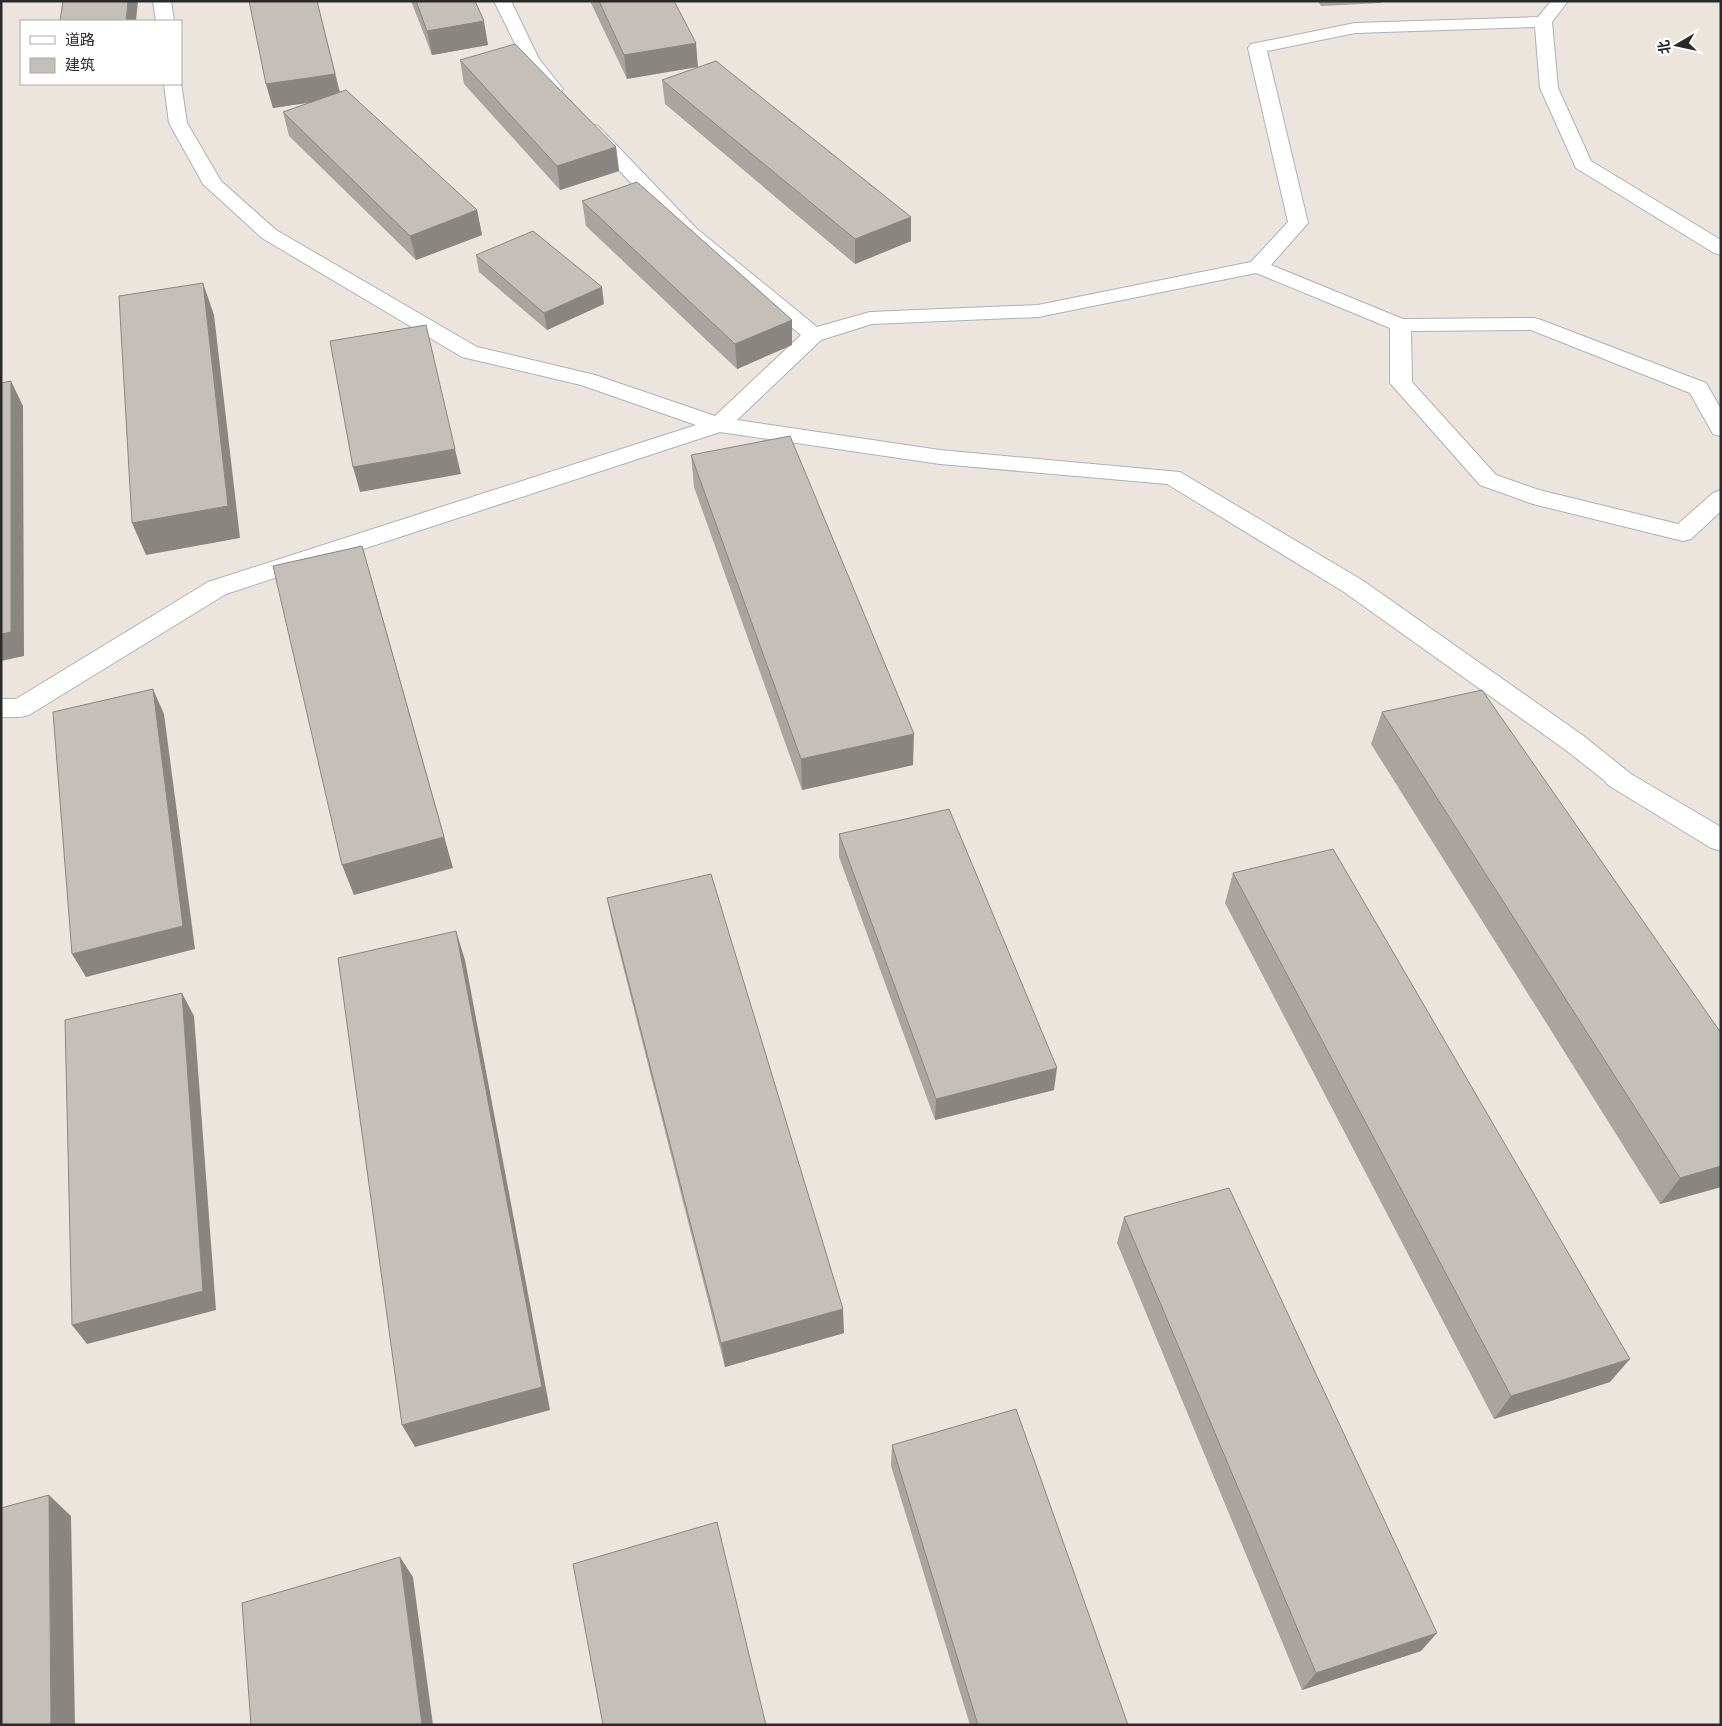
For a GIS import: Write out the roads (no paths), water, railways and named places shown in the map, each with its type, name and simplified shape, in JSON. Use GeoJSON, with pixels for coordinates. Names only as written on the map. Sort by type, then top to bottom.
{"type":"FeatureCollection","features":[{"type":"Feature","properties":{"kind":"street"},"geometry":{"type":"LineString","coordinates":[[162,1],[165,20]]}},
{"type":"Feature","properties":{"kind":"street"},"geometry":{"type":"LineString","coordinates":[[502,1],[531,60],[570,109],[690,233],[814,335]]}},
{"type":"Feature","properties":{"kind":"street"},"geometry":{"type":"LineString","coordinates":[[1560,1],[1543,22],[1549,88],[1582,164],[1721,249]]}},
{"type":"Feature","properties":{"kind":"street"},"geometry":{"type":"LineString","coordinates":[[1258,266],[1298,223],[1257,48],[1355,28],[1543,22]]}},
{"type":"Feature","properties":{"kind":"street"},"geometry":{"type":"LineString","coordinates":[[173,85],[178,123],[213,184],[269,234],[470,352],[587,380],[719,425],[940,457],[1172,478],[1353,586],[1576,744],[1620,778],[1721,828]]}},
{"type":"Feature","properties":{"kind":"street"},"geometry":{"type":"LineString","coordinates":[[1,708],[20,708],[217,588],[719,425],[814,335],[870,318],[1038,311],[1258,266],[1400,325],[1534,324],[1698,388],[1721,430]]}},
{"type":"Feature","properties":{"kind":"street"},"geometry":{"type":"LineString","coordinates":[[1400,325],[1401,384],[1488,480],[1533,496],[1683,533],[1721,498]]}},
{"type":"Feature","properties":{"kind":"street"},"geometry":{"type":"LineString","coordinates":[[1620,778],[1617,778],[1721,840]]}}]}
